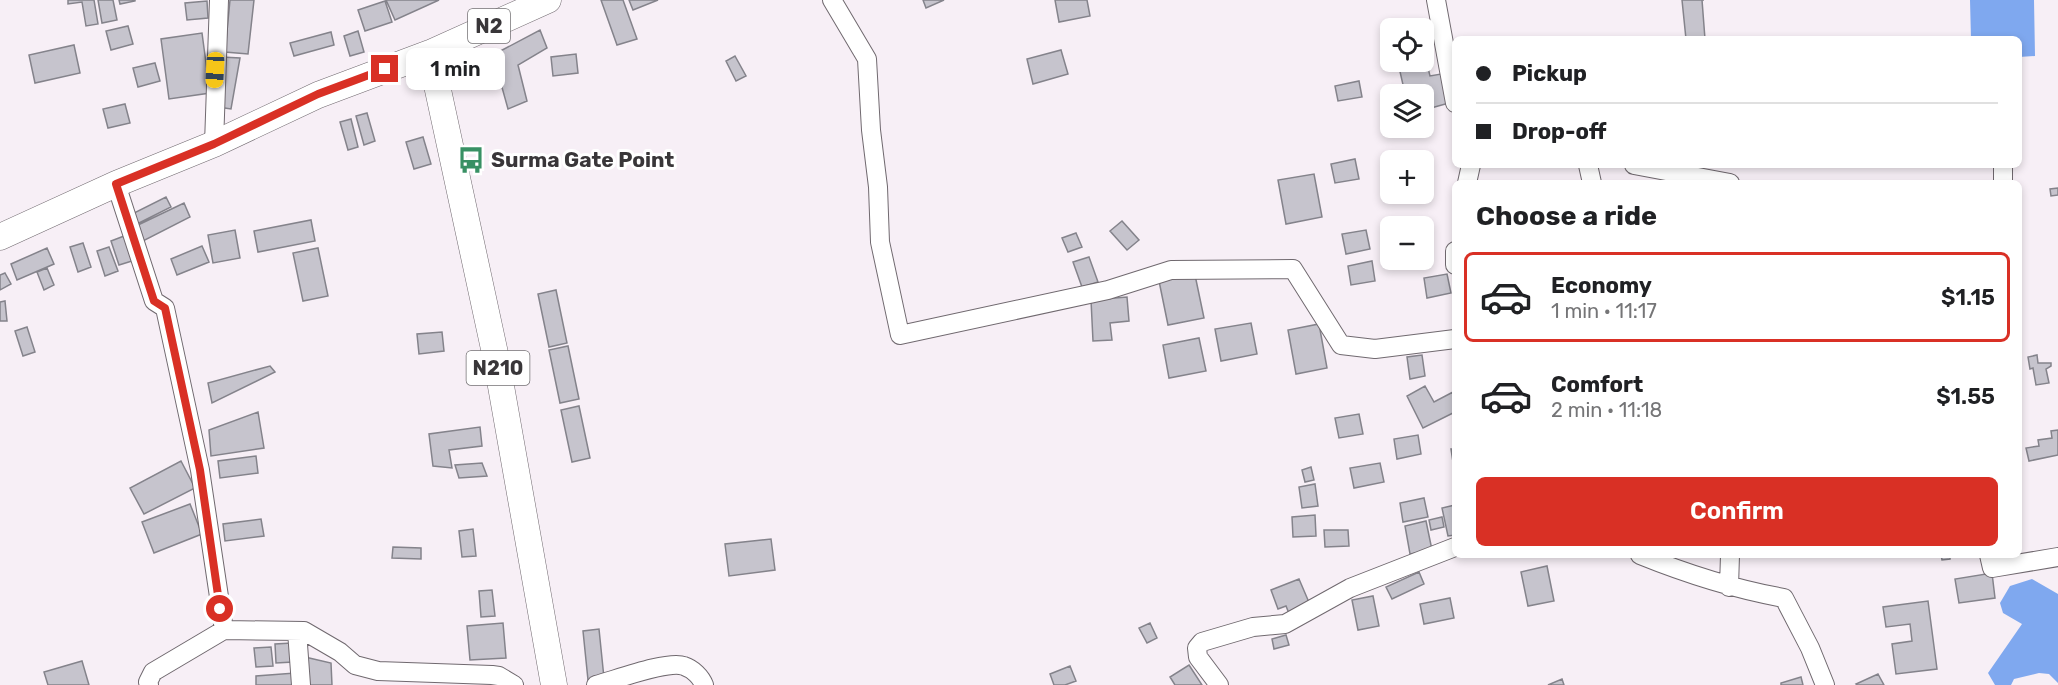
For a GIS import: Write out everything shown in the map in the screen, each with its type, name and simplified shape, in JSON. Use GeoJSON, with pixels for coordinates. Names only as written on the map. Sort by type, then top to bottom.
{"type":"FeatureCollection","features":[{"type":"Feature","properties":{"kind":"highway","name":"N2"},"geometry":{"type":"LineString","coordinates":[[0,237],[116,184],[214,144],[318,94],[430,53],[548,0]]}},
{"type":"Feature","properties":{"kind":"highway","name":"N210"},"geometry":{"type":"LineString","coordinates":[[430,53],[496,358],[554,685]]}},
{"type":"Feature","properties":{"kind":"street"},"geometry":{"type":"LineString","coordinates":[[214,144],[219,0]]}},
{"type":"Feature","properties":{"kind":"street"},"geometry":{"type":"LineString","coordinates":[[832,0],[867,59],[871,130],[878,187],[880,242],[900,334],[1108,290],[1172,270],[1293,269],[1341,345],[1375,349],[1452,339]]}},
{"type":"Feature","properties":{"kind":"street"},"geometry":{"type":"LineString","coordinates":[[1436,0],[1452,87]]}},
{"type":"Feature","properties":{"kind":"street"},"geometry":{"type":"LineString","coordinates":[[1650,168],[1714,180]]}},
{"type":"Feature","properties":{"kind":"street"},"geometry":{"type":"LineString","coordinates":[[116,184],[154,301],[165,308],[200,470],[224,630]]}},
{"type":"Feature","properties":{"kind":"street"},"geometry":{"type":"LineString","coordinates":[[1219,685],[1198,657],[1197,648],[1202,642],[1254,627],[1285,624],[1350,588],[1452,548]]}},
{"type":"Feature","properties":{"kind":"street"},"geometry":{"type":"LineString","coordinates":[[1990,558],[1992,568],[2058,557]]}},
{"type":"Feature","properties":{"kind":"street"},"geometry":{"type":"LineString","coordinates":[[1647,558],[1680,572],[1729,587],[1784,598],[1810,648],[1825,685]]}},
{"type":"Feature","properties":{"kind":"street"},"geometry":{"type":"LineString","coordinates":[[1729,587],[1730,558]]}},
{"type":"Feature","properties":{"kind":"street"},"geometry":{"type":"LineString","coordinates":[[149,685],[148,682],[153,672],[224,630],[304,631],[340,652],[355,665],[378,670],[492,675],[499,676],[514,685]]}},
{"type":"Feature","properties":{"kind":"street"},"geometry":{"type":"LineString","coordinates":[[297,631],[301,685]]}},
{"type":"Feature","properties":{"kind":"street"},"geometry":{"type":"LineString","coordinates":[[596,685],[655,668],[683,665],[700,676],[704,685]]}},
{"type":"Feature","properties":{"kind":"water"},"geometry":{"type":"Polygon","coordinates":[[[1970,0],[2034,0],[2035,56],[2022,57],[2022,36],[1971,36],[1970,0]]]}},
{"type":"Feature","properties":{"kind":"water"},"geometry":{"type":"Polygon","coordinates":[[[2032,579],[2058,594],[2058,683],[2049,674],[2039,673],[2014,679],[2011,685],[1995,685],[1988,673],[2022,624],[2003,613],[2000,603],[2010,586],[2032,579]]]}},
{"type":"Feature","properties":{"kind":"building"},"geometry":{"type":"Polygon","coordinates":[[[68,0],[94,0],[98,24],[86,26],[82,2],[68,4],[68,0]]]}},
{"type":"Feature","properties":{"kind":"building"},"geometry":{"type":"Polygon","coordinates":[[[98,0],[113,0],[117,20],[102,23],[98,0]]]}},
{"type":"Feature","properties":{"kind":"building"},"geometry":{"type":"Polygon","coordinates":[[[119,0],[135,0],[135,1],[120,4],[119,0]]]}},
{"type":"Feature","properties":{"kind":"building"},"geometry":{"type":"Polygon","coordinates":[[[230,0],[254,0],[248,54],[225,52],[230,0]]]}},
{"type":"Feature","properties":{"kind":"building"},"geometry":{"type":"Polygon","coordinates":[[[386,0],[439,0],[395,20],[386,0]]]}},
{"type":"Feature","properties":{"kind":"building"},"geometry":{"type":"Polygon","coordinates":[[[601,0],[623,0],[637,39],[617,45],[601,0]]]}},
{"type":"Feature","properties":{"kind":"building"},"geometry":{"type":"Polygon","coordinates":[[[629,0],[658,0],[633,10],[629,0]]]}},
{"type":"Feature","properties":{"kind":"building"},"geometry":{"type":"Polygon","coordinates":[[[923,0],[944,0],[926,8],[923,0]]]}},
{"type":"Feature","properties":{"kind":"building"},"geometry":{"type":"Polygon","coordinates":[[[1055,0],[1087,0],[1090,16],[1059,22],[1055,0]]]}},
{"type":"Feature","properties":{"kind":"building"},"geometry":{"type":"Polygon","coordinates":[[[1682,0],[1702,0],[1705,36],[1686,36],[1682,0]]]}},
{"type":"Feature","properties":{"kind":"building"},"geometry":{"type":"Polygon","coordinates":[[[207,1],[208,18],[187,20],[185,3],[207,1]]]}},
{"type":"Feature","properties":{"kind":"building"},"geometry":{"type":"Polygon","coordinates":[[[385,1],[392,22],[365,31],[358,10],[385,1]]]}},
{"type":"Feature","properties":{"kind":"building"},"geometry":{"type":"Polygon","coordinates":[[[128,26],[133,44],[111,50],[106,31],[128,26]]]}},
{"type":"Feature","properties":{"kind":"building"},"geometry":{"type":"Polygon","coordinates":[[[540,30],[547,48],[518,65],[527,101],[508,109],[493,55],[540,30]]]}},
{"type":"Feature","properties":{"kind":"building"},"geometry":{"type":"Polygon","coordinates":[[[358,31],[364,52],[350,56],[344,36],[358,31]]]}},
{"type":"Feature","properties":{"kind":"building"},"geometry":{"type":"Polygon","coordinates":[[[331,32],[334,45],[294,56],[290,43],[331,32]]]}},
{"type":"Feature","properties":{"kind":"building"},"geometry":{"type":"Polygon","coordinates":[[[202,33],[210,93],[169,99],[161,39],[202,33]]]}},
{"type":"Feature","properties":{"kind":"building"},"geometry":{"type":"Polygon","coordinates":[[[74,45],[80,73],[35,83],[29,55],[74,45]]]}},
{"type":"Feature","properties":{"kind":"building"},"geometry":{"type":"Polygon","coordinates":[[[1061,50],[1068,74],[1033,84],[1027,59],[1061,50]]]}},
{"type":"Feature","properties":{"kind":"building"},"geometry":{"type":"Polygon","coordinates":[[[576,54],[578,73],[553,76],[551,57],[576,54]]]}},
{"type":"Feature","properties":{"kind":"building"},"geometry":{"type":"Polygon","coordinates":[[[735,56],[746,76],[736,81],[726,61],[735,56]]]}},
{"type":"Feature","properties":{"kind":"building"},"geometry":{"type":"Polygon","coordinates":[[[221,57],[240,58],[231,109],[218,107],[221,57]]]}},
{"type":"Feature","properties":{"kind":"building"},"geometry":{"type":"Polygon","coordinates":[[[155,63],[160,81],[138,87],[133,68],[155,63]]]}},
{"type":"Feature","properties":{"kind":"building"},"geometry":{"type":"Polygon","coordinates":[[[1400,72],[1429,72],[1430,76],[1441,74],[1449,103],[1434,107],[1434,84],[1403,84],[1400,72]]]}},
{"type":"Feature","properties":{"kind":"building"},"geometry":{"type":"Polygon","coordinates":[[[1359,81],[1362,97],[1338,101],[1335,86],[1359,81]]]}},
{"type":"Feature","properties":{"kind":"building"},"geometry":{"type":"Polygon","coordinates":[[[125,104],[130,123],[108,128],[103,109],[125,104]]]}},
{"type":"Feature","properties":{"kind":"building"},"geometry":{"type":"Polygon","coordinates":[[[367,113],[375,141],[364,145],[356,116],[367,113]]]}},
{"type":"Feature","properties":{"kind":"building"},"geometry":{"type":"Polygon","coordinates":[[[351,119],[358,147],[348,150],[340,122],[351,119]]]}},
{"type":"Feature","properties":{"kind":"building"},"geometry":{"type":"Polygon","coordinates":[[[423,137],[431,164],[414,169],[406,142],[423,137]]]}},
{"type":"Feature","properties":{"kind":"building"},"geometry":{"type":"Polygon","coordinates":[[[1355,159],[1359,179],[1335,183],[1331,164],[1355,159]]]}},
{"type":"Feature","properties":{"kind":"building"},"geometry":{"type":"Polygon","coordinates":[[[1314,174],[1322,217],[1286,224],[1278,180],[1314,174]]]}},
{"type":"Feature","properties":{"kind":"building"},"geometry":{"type":"Polygon","coordinates":[[[2058,188],[2058,195],[2051,196],[2050,189],[2058,188]]]}},
{"type":"Feature","properties":{"kind":"building"},"geometry":{"type":"Polygon","coordinates":[[[166,197],[171,207],[137,224],[132,214],[166,197]]]}},
{"type":"Feature","properties":{"kind":"building"},"geometry":{"type":"Polygon","coordinates":[[[184,203],[190,217],[143,241],[138,225],[184,203]]]}},
{"type":"Feature","properties":{"kind":"building"},"geometry":{"type":"Polygon","coordinates":[[[311,220],[315,241],[258,252],[254,231],[311,220]]]}},
{"type":"Feature","properties":{"kind":"building"},"geometry":{"type":"Polygon","coordinates":[[[1122,221],[1139,240],[1127,250],[1110,231],[1122,221]]]}},
{"type":"Feature","properties":{"kind":"building"},"geometry":{"type":"Polygon","coordinates":[[[235,230],[240,258],[213,263],[208,235],[235,230]]]}},
{"type":"Feature","properties":{"kind":"building"},"geometry":{"type":"Polygon","coordinates":[[[1366,230],[1370,249],[1346,254],[1342,234],[1366,230]]]}},
{"type":"Feature","properties":{"kind":"building"},"geometry":{"type":"Polygon","coordinates":[[[1076,233],[1082,247],[1068,252],[1062,238],[1076,233]]]}},
{"type":"Feature","properties":{"kind":"building"},"geometry":{"type":"Polygon","coordinates":[[[124,236],[132,261],[119,265],[111,241],[124,236]]]}},
{"type":"Feature","properties":{"kind":"building"},"geometry":{"type":"Polygon","coordinates":[[[83,243],[91,267],[78,272],[70,247],[83,243]]]}},
{"type":"Feature","properties":{"kind":"building"},"geometry":{"type":"Polygon","coordinates":[[[202,246],[209,262],[177,275],[171,259],[202,246]]]}},
{"type":"Feature","properties":{"kind":"building"},"geometry":{"type":"Polygon","coordinates":[[[109,247],[118,271],[105,276],[97,251],[109,247]]]}},
{"type":"Feature","properties":{"kind":"building"},"geometry":{"type":"Polygon","coordinates":[[[47,248],[54,264],[17,280],[11,264],[47,248]]]}},
{"type":"Feature","properties":{"kind":"building"},"geometry":{"type":"Polygon","coordinates":[[[318,248],[328,296],[303,301],[293,253],[318,248]]]}},
{"type":"Feature","properties":{"kind":"building"},"geometry":{"type":"Polygon","coordinates":[[[1089,257],[1098,282],[1082,287],[1073,262],[1089,257]]]}},
{"type":"Feature","properties":{"kind":"building"},"geometry":{"type":"Polygon","coordinates":[[[1372,261],[1375,281],[1351,285],[1348,266],[1372,261]]]}},
{"type":"Feature","properties":{"kind":"building"},"geometry":{"type":"Polygon","coordinates":[[[47,268],[54,285],[44,290],[37,272],[47,268]]]}},
{"type":"Feature","properties":{"kind":"building"},"geometry":{"type":"Polygon","coordinates":[[[5,273],[11,284],[0,290],[0,275],[5,273]]]}},
{"type":"Feature","properties":{"kind":"building"},"geometry":{"type":"Polygon","coordinates":[[[1447,274],[1451,293],[1427,298],[1424,278],[1447,274]]]}},
{"type":"Feature","properties":{"kind":"building"},"geometry":{"type":"Polygon","coordinates":[[[1195,275],[1204,318],[1168,325],[1159,281],[1195,275]]]}},
{"type":"Feature","properties":{"kind":"building"},"geometry":{"type":"Polygon","coordinates":[[[556,290],[567,343],[549,347],[538,294],[556,290]]]}},
{"type":"Feature","properties":{"kind":"building"},"geometry":{"type":"Polygon","coordinates":[[[1127,297],[1129,321],[1110,323],[1112,340],[1093,341],[1091,300],[1127,297]]]}},
{"type":"Feature","properties":{"kind":"building"},"geometry":{"type":"Polygon","coordinates":[[[5,301],[7,321],[0,321],[0,302],[5,301]]]}},
{"type":"Feature","properties":{"kind":"building"},"geometry":{"type":"Polygon","coordinates":[[[1251,323],[1257,354],[1221,361],[1215,329],[1251,323]]]}},
{"type":"Feature","properties":{"kind":"building"},"geometry":{"type":"Polygon","coordinates":[[[1319,324],[1327,368],[1296,374],[1288,330],[1319,324]]]}},
{"type":"Feature","properties":{"kind":"building"},"geometry":{"type":"Polygon","coordinates":[[[27,327],[35,352],[23,356],[15,331],[27,327]]]}},
{"type":"Feature","properties":{"kind":"building"},"geometry":{"type":"Polygon","coordinates":[[[442,332],[444,351],[419,354],[417,334],[442,332]]]}},
{"type":"Feature","properties":{"kind":"building"},"geometry":{"type":"Polygon","coordinates":[[[1199,338],[1206,371],[1169,378],[1163,345],[1199,338]]]}},
{"type":"Feature","properties":{"kind":"building"},"geometry":{"type":"Polygon","coordinates":[[[568,346],[579,399],[560,403],[549,350],[568,346]]]}},
{"type":"Feature","properties":{"kind":"building"},"geometry":{"type":"Polygon","coordinates":[[[1422,355],[1425,376],[1410,379],[1407,357],[1422,355]]]}},
{"type":"Feature","properties":{"kind":"building"},"geometry":{"type":"Polygon","coordinates":[[[2037,355],[2038,363],[2051,363],[2051,366],[2046,369],[2049,383],[2036,385],[2028,357],[2037,355]]]}},
{"type":"Feature","properties":{"kind":"building"},"geometry":{"type":"Polygon","coordinates":[[[270,366],[275,372],[212,403],[208,383],[270,366]]]}},
{"type":"Feature","properties":{"kind":"building"},"geometry":{"type":"Polygon","coordinates":[[[1425,386],[1434,402],[1452,393],[1452,414],[1423,428],[1407,396],[1425,386]]]}},
{"type":"Feature","properties":{"kind":"building"},"geometry":{"type":"Polygon","coordinates":[[[579,406],[590,458],[572,462],[561,410],[579,406]]]}},
{"type":"Feature","properties":{"kind":"building"},"geometry":{"type":"Polygon","coordinates":[[[258,412],[264,448],[211,456],[209,430],[258,412]]]}},
{"type":"Feature","properties":{"kind":"building"},"geometry":{"type":"Polygon","coordinates":[[[1359,414],[1363,434],[1339,438],[1335,418],[1359,414]]]}},
{"type":"Feature","properties":{"kind":"building"},"geometry":{"type":"Polygon","coordinates":[[[480,427],[482,446],[449,450],[452,468],[433,466],[429,434],[480,427]]]}},
{"type":"Feature","properties":{"kind":"building"},"geometry":{"type":"Polygon","coordinates":[[[2058,430],[2058,455],[2029,461],[2026,448],[2039,446],[2038,440],[2052,438],[2051,431],[2058,430]]]}},
{"type":"Feature","properties":{"kind":"building"},"geometry":{"type":"Polygon","coordinates":[[[1418,435],[1421,454],[1397,459],[1394,439],[1418,435]]]}},
{"type":"Feature","properties":{"kind":"building"},"geometry":{"type":"Polygon","coordinates":[[[256,456],[258,473],[220,478],[218,461],[256,456]]]}},
{"type":"Feature","properties":{"kind":"building"},"geometry":{"type":"Polygon","coordinates":[[[181,461],[195,488],[144,514],[130,488],[181,461]]]}},
{"type":"Feature","properties":{"kind":"building"},"geometry":{"type":"Polygon","coordinates":[[[482,463],[487,476],[459,478],[455,465],[482,463]]]}},
{"type":"Feature","properties":{"kind":"building"},"geometry":{"type":"Polygon","coordinates":[[[1380,463],[1384,482],[1354,488],[1350,468],[1380,463]]]}},
{"type":"Feature","properties":{"kind":"building"},"geometry":{"type":"Polygon","coordinates":[[[1311,467],[1314,480],[1305,482],[1302,470],[1311,467]]]}},
{"type":"Feature","properties":{"kind":"building"},"geometry":{"type":"Polygon","coordinates":[[[1315,484],[1318,506],[1302,508],[1299,487],[1315,484]]]}},
{"type":"Feature","properties":{"kind":"building"},"geometry":{"type":"Polygon","coordinates":[[[1424,498],[1428,517],[1403,522],[1400,503],[1424,498]]]}},
{"type":"Feature","properties":{"kind":"building"},"geometry":{"type":"Polygon","coordinates":[[[190,504],[202,534],[154,553],[142,522],[190,504]]]}},
{"type":"Feature","properties":{"kind":"building"},"geometry":{"type":"Polygon","coordinates":[[[1452,506],[1452,535],[1448,536],[1442,508],[1452,506]]]}},
{"type":"Feature","properties":{"kind":"building"},"geometry":{"type":"Polygon","coordinates":[[[1315,515],[1316,536],[1293,537],[1292,517],[1315,515]]]}},
{"type":"Feature","properties":{"kind":"building"},"geometry":{"type":"Polygon","coordinates":[[[1442,517],[1444,527],[1431,530],[1429,520],[1442,517]]]}},
{"type":"Feature","properties":{"kind":"building"},"geometry":{"type":"Polygon","coordinates":[[[261,519],[264,536],[225,541],[223,524],[261,519]]]}},
{"type":"Feature","properties":{"kind":"building"},"geometry":{"type":"Polygon","coordinates":[[[1426,521],[1432,550],[1410,554],[1405,526],[1426,521]]]}},
{"type":"Feature","properties":{"kind":"building"},"geometry":{"type":"Polygon","coordinates":[[[473,529],[476,556],[462,557],[459,531],[473,529]]]}},
{"type":"Feature","properties":{"kind":"building"},"geometry":{"type":"Polygon","coordinates":[[[1324,530],[1348,530],[1349,546],[1325,547],[1324,530]]]}},
{"type":"Feature","properties":{"kind":"building"},"geometry":{"type":"Polygon","coordinates":[[[771,539],[775,570],[729,576],[725,544],[771,539]]]}},
{"type":"Feature","properties":{"kind":"building"},"geometry":{"type":"Polygon","coordinates":[[[393,547],[421,548],[421,559],[392,558],[393,547]]]}},
{"type":"Feature","properties":{"kind":"building"},"geometry":{"type":"Polygon","coordinates":[[[1547,566],[1554,601],[1528,606],[1521,572],[1547,566]]]}},
{"type":"Feature","properties":{"kind":"building"},"geometry":{"type":"Polygon","coordinates":[[[1419,572],[1424,584],[1392,599],[1386,587],[1419,572]]]}},
{"type":"Feature","properties":{"kind":"building"},"geometry":{"type":"Polygon","coordinates":[[[1992,573],[1995,598],[1959,603],[1955,579],[1992,573]]]}},
{"type":"Feature","properties":{"kind":"building"},"geometry":{"type":"Polygon","coordinates":[[[1299,579],[1311,607],[1290,616],[1286,606],[1278,609],[1271,590],[1299,579]]]}},
{"type":"Feature","properties":{"kind":"building"},"geometry":{"type":"Polygon","coordinates":[[[492,590],[495,616],[481,617],[479,591],[492,590]]]}},
{"type":"Feature","properties":{"kind":"building"},"geometry":{"type":"Polygon","coordinates":[[[1373,596],[1379,626],[1358,630],[1352,600],[1373,596]]]}},
{"type":"Feature","properties":{"kind":"building"},"geometry":{"type":"Polygon","coordinates":[[[1450,598],[1454,618],[1424,624],[1420,604],[1450,598]]]}},
{"type":"Feature","properties":{"kind":"building"},"geometry":{"type":"Polygon","coordinates":[[[1928,601],[1937,669],[1896,674],[1892,644],[1912,641],[1910,624],[1886,627],[1883,607],[1928,601]]]}},
{"type":"Feature","properties":{"kind":"building"},"geometry":{"type":"Polygon","coordinates":[[[503,623],[506,658],[470,660],[467,626],[503,623]]]}},
{"type":"Feature","properties":{"kind":"building"},"geometry":{"type":"Polygon","coordinates":[[[1150,623],[1157,638],[1147,643],[1139,628],[1150,623]]]}},
{"type":"Feature","properties":{"kind":"building"},"geometry":{"type":"Polygon","coordinates":[[[599,629],[604,678],[588,680],[583,631],[599,629]]]}},
{"type":"Feature","properties":{"kind":"building"},"geometry":{"type":"Polygon","coordinates":[[[1286,635],[1289,645],[1274,649],[1272,639],[1286,635]]]}},
{"type":"Feature","properties":{"kind":"building"},"geometry":{"type":"Polygon","coordinates":[[[292,643],[293,662],[276,663],[275,644],[292,643]]]}},
{"type":"Feature","properties":{"kind":"building"},"geometry":{"type":"Polygon","coordinates":[[[271,647],[273,666],[256,667],[254,648],[271,647]]]}},
{"type":"Feature","properties":{"kind":"building"},"geometry":{"type":"Polygon","coordinates":[[[305,657],[331,663],[332,685],[307,685],[305,657]]]}},
{"type":"Feature","properties":{"kind":"building"},"geometry":{"type":"Polygon","coordinates":[[[82,661],[89,685],[48,685],[44,672],[82,661]]]}},
{"type":"Feature","properties":{"kind":"building"},"geometry":{"type":"Polygon","coordinates":[[[1189,665],[1202,685],[1175,685],[1170,677],[1189,665]]]}},
{"type":"Feature","properties":{"kind":"building"},"geometry":{"type":"Polygon","coordinates":[[[1070,666],[1076,681],[1065,685],[1054,685],[1050,674],[1070,666]]]}},
{"type":"Feature","properties":{"kind":"building"},"geometry":{"type":"Polygon","coordinates":[[[295,673],[295,685],[256,685],[256,676],[295,673]]]}},
{"type":"Feature","properties":{"kind":"building"},"geometry":{"type":"Polygon","coordinates":[[[1878,674],[1884,685],[1856,684],[1878,674]]]}},
{"type":"Feature","properties":{"kind":"building"},"geometry":{"type":"Polygon","coordinates":[[[1801,677],[1803,685],[1781,685],[1781,683],[1801,677]]]}},
{"type":"Feature","properties":{"kind":"building"},"geometry":{"type":"Polygon","coordinates":[[[1562,679],[1564,685],[1548,685],[1562,679]]]}},
{"type":"Feature","properties":{"kind":"place","name":"Surma Gate Point"},"geometry":{"type":"Point","coordinates":[471,160]}},
{"type":"Feature","properties":{"kind":"route"},"geometry":{"type":"LineString","coordinates":[[220,609],[200,470],[165,308],[154,301],[116,184],[214,144],[318,94],[385,69]]}}]}
